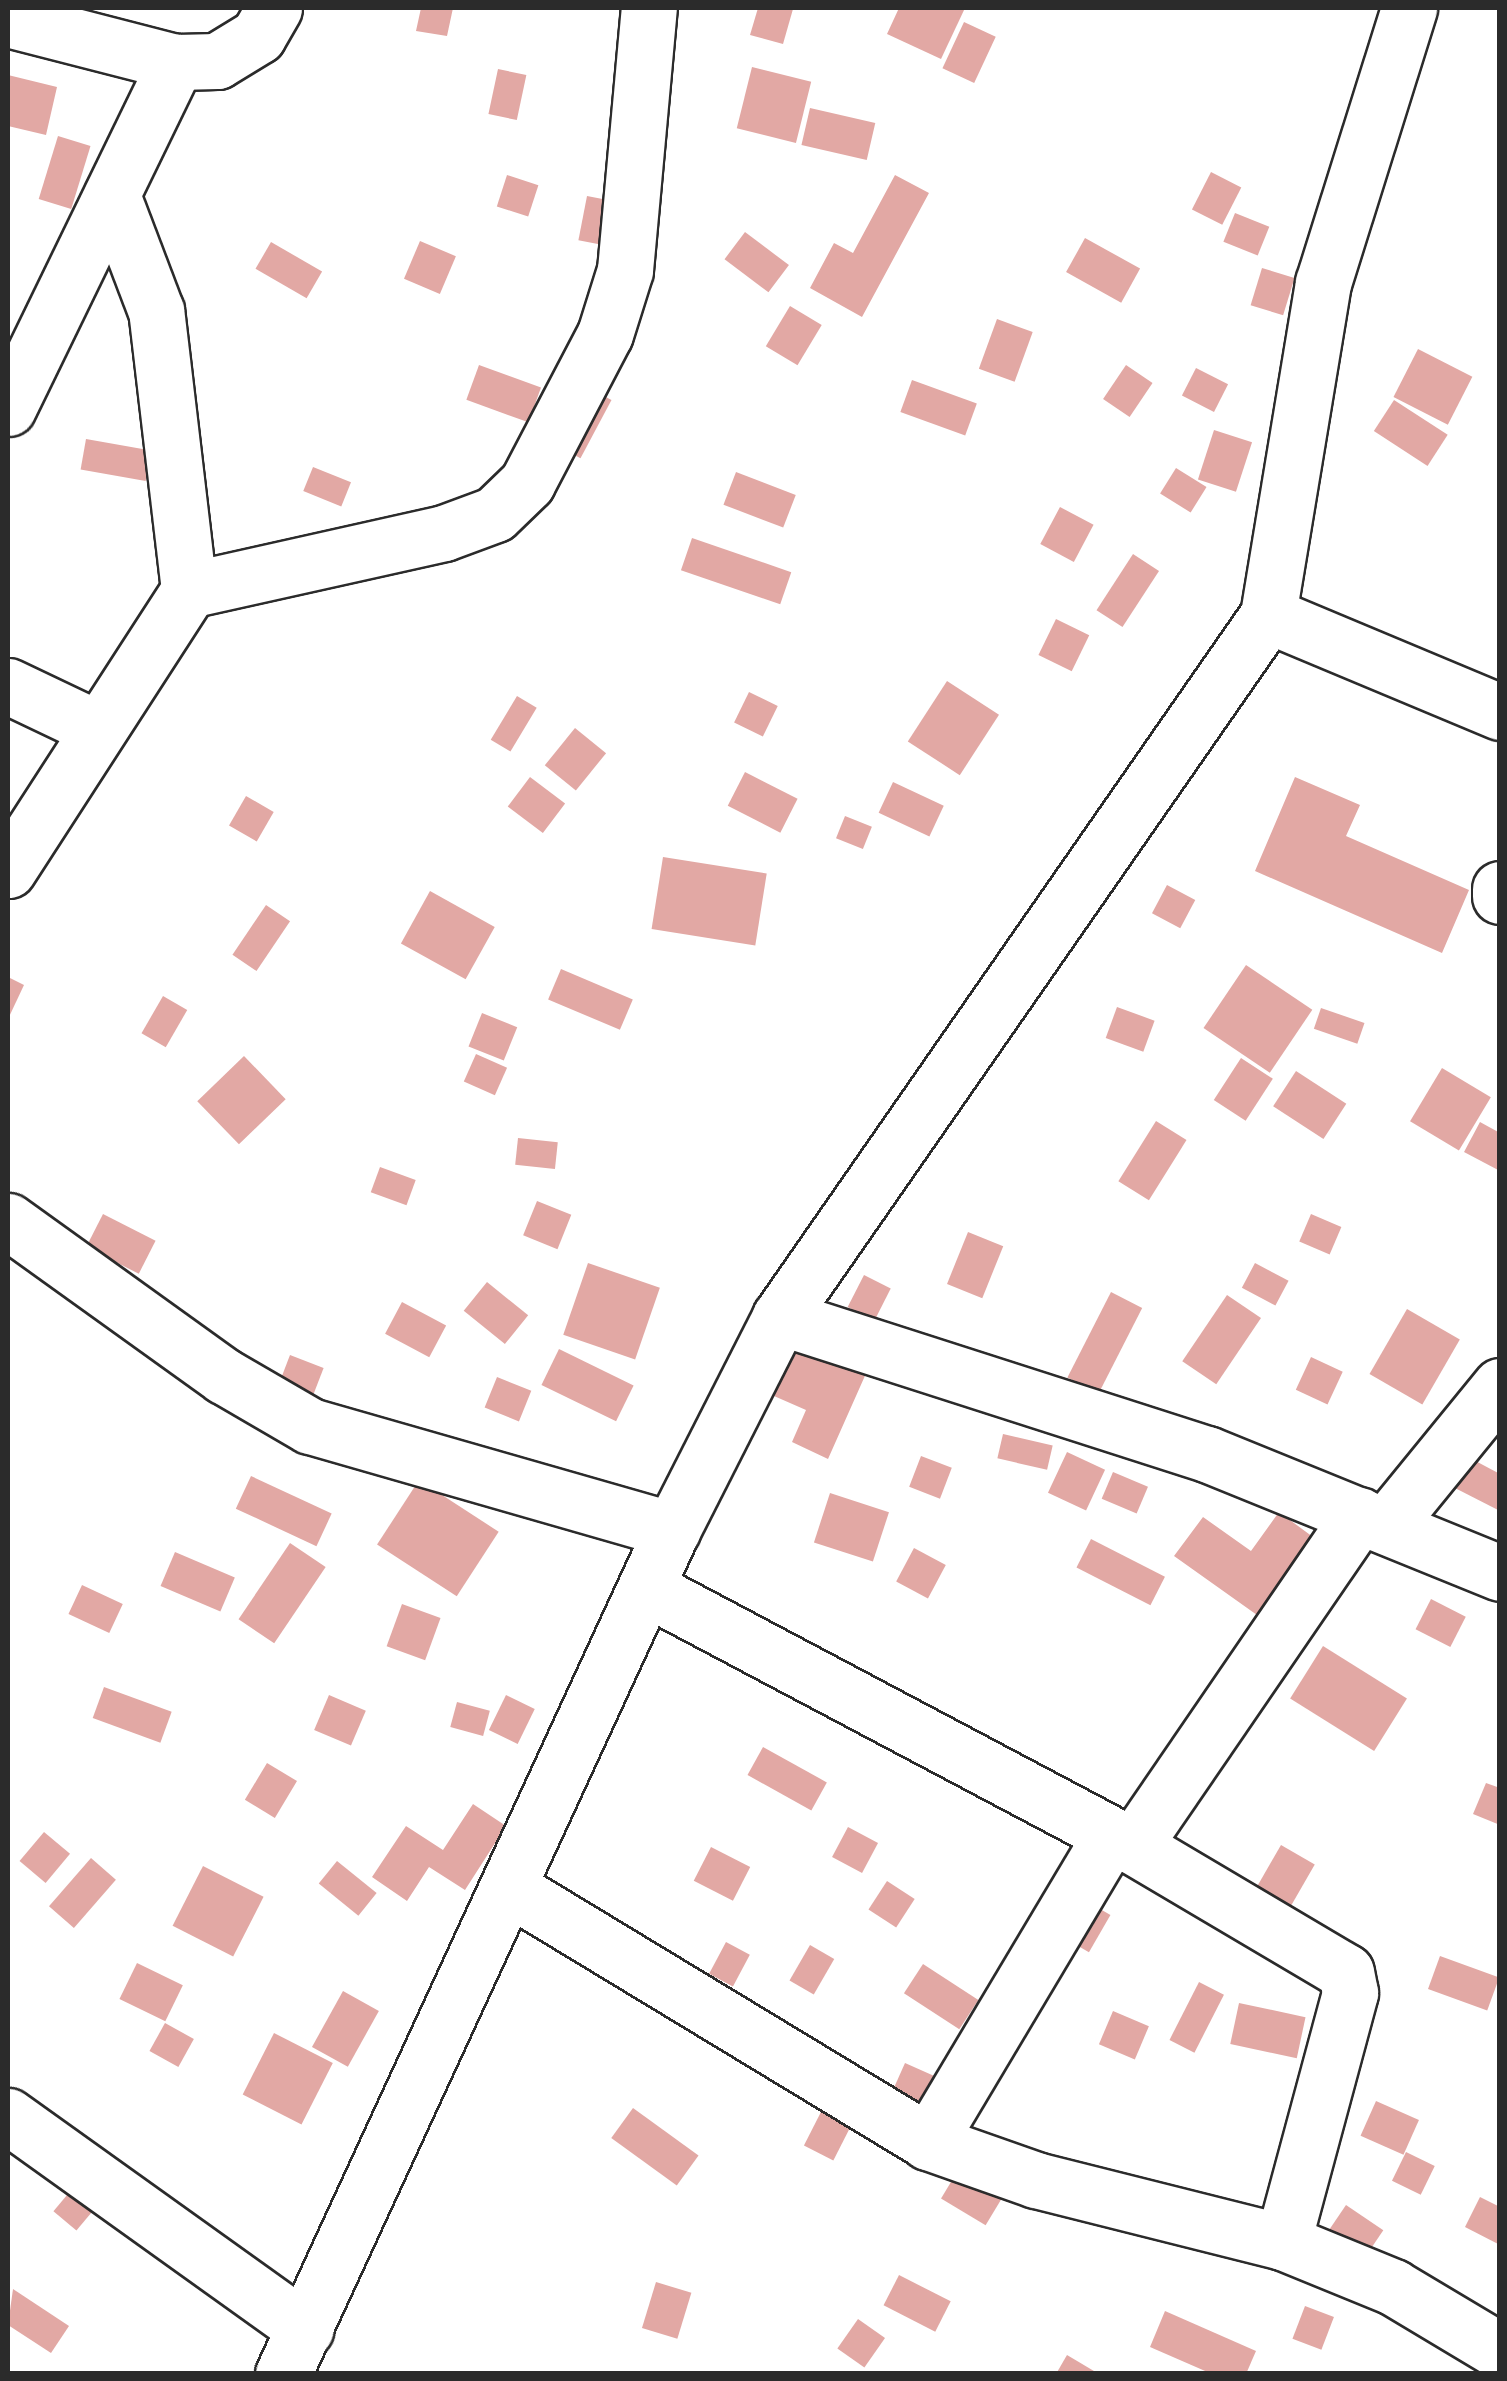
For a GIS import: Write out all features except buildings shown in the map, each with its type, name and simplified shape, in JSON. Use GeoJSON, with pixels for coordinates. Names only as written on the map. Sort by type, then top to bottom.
{"type":"FeatureCollection","features":[{"type":"Feature","properties":{"kind":"street"},"geometry":{"type":"LineString","coordinates":[[8,19],[176,62],[217,61],[258,36],[274,8]]}},
{"type":"Feature","properties":{"kind":"street"},"geometry":{"type":"LineString","coordinates":[[189,590],[444,534],[495,514],[527,483],[605,334],[625,270],[650,8]]}},
{"type":"Feature","properties":{"kind":"street"},"geometry":{"type":"LineString","coordinates":[[8,2116],[294,2351],[511,1889],[672,1530],[780,1318],[1268,615],[1323,283],[1409,8]]}},
{"type":"Feature","properties":{"kind":"street"},"geometry":{"type":"LineString","coordinates":[[8,408],[176,62]]}},
{"type":"Feature","properties":{"kind":"street"},"geometry":{"type":"LineString","coordinates":[[8,870],[189,590],[156,311],[112,195]]}},
{"type":"Feature","properties":{"kind":"street"},"geometry":{"type":"LineString","coordinates":[[1268,615],[1500,712]]}},
{"type":"Feature","properties":{"kind":"street"},"geometry":{"type":"LineString","coordinates":[[8,686],[98,729]]}},
{"type":"Feature","properties":{"kind":"street"},"geometry":{"type":"LineString","coordinates":[[8,1221],[224,1376],[310,1426],[672,1530]]}},
{"type":"Feature","properties":{"kind":"street"},"geometry":{"type":"LineString","coordinates":[[780,1318],[1207,1454],[1500,1573]]}},
{"type":"Feature","properties":{"kind":"street"},"geometry":{"type":"LineString","coordinates":[[928,2142],[1122,1840],[1373,1521],[1500,1386]]}},
{"type":"Feature","properties":{"kind":"street"},"geometry":{"type":"LineString","coordinates":[[648,1589],[1122,1840],[1346,1972],[1350,1993],[1283,2242]]}},
{"type":"Feature","properties":{"kind":"street"},"geometry":{"type":"LineString","coordinates":[[511,1889],[928,2142],[1036,2180],[1283,2242],[1394,2287],[1500,2351]]}}]}
